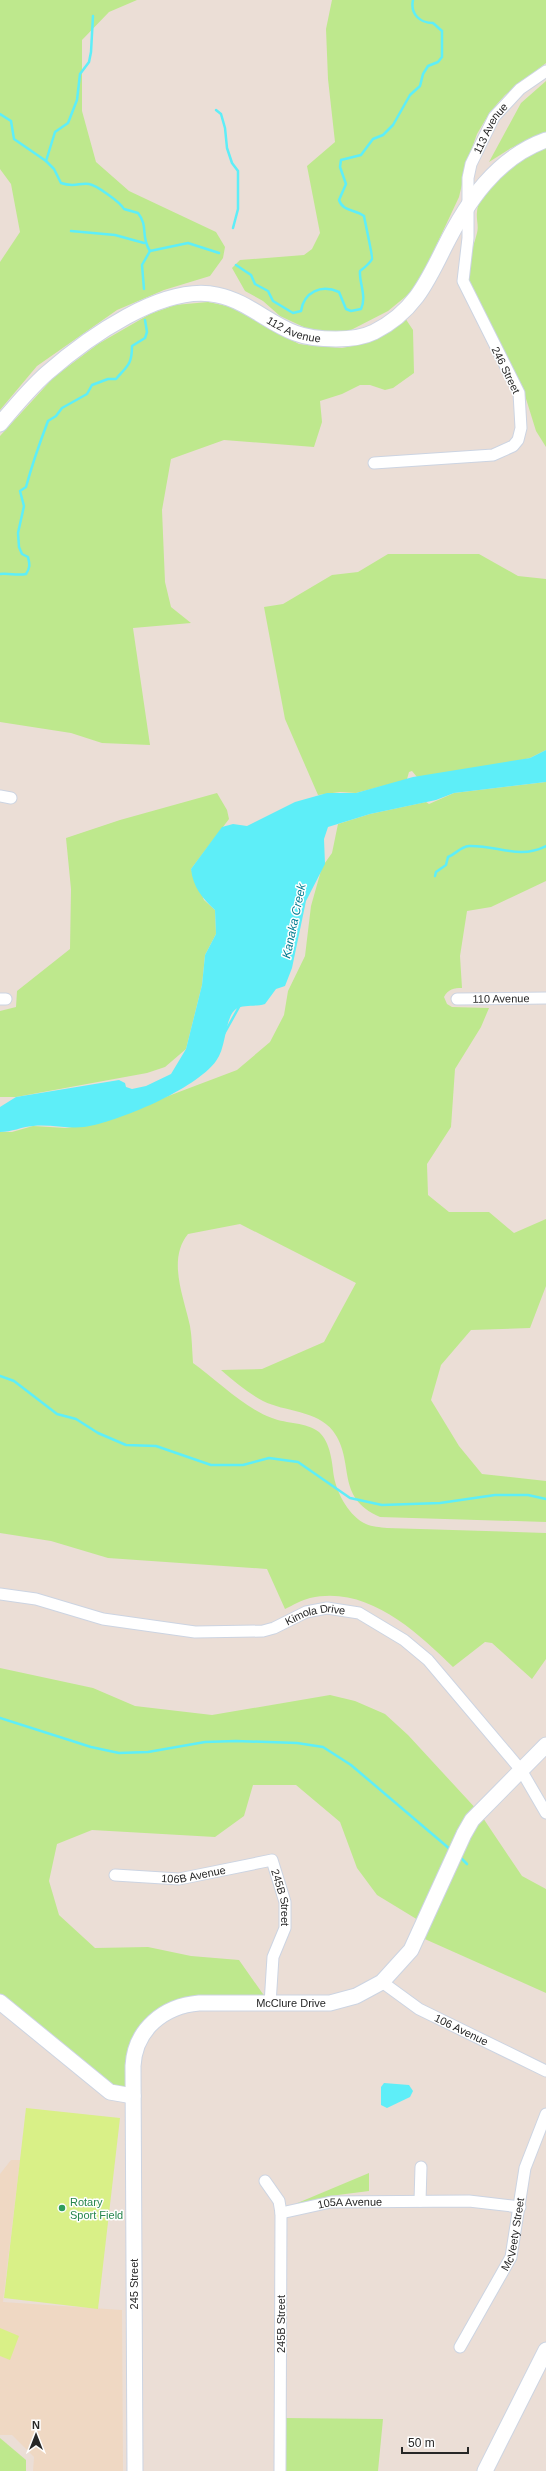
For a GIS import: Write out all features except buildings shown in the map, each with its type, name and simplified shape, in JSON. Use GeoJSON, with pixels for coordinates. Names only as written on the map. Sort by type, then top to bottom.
{"type":"FeatureCollection","features":[{"type":"Feature","properties":{"kind":"street","name":"113 Avenue"},"geometry":{"type":"LineString","coordinates":[[468,205],[468,178],[471,164],[494,116],[520,89],[546,71]]}},
{"type":"Feature","properties":{"kind":"street","name":"112 Avenue"},"geometry":{"type":"LineString","coordinates":[[0,424],[47,373],[82,346],[135,313],[178,296],[198,293],[224,297],[255,310],[290,331],[307,337],[346,339],[372,333],[396,318],[422,291],[468,205],[493,172],[527,148],[546,140]]}},
{"type":"Feature","properties":{"kind":"street","name":"246 Street"},"geometry":{"type":"LineString","coordinates":[[374,463],[494,455],[513,446],[518,440],[521,428],[519,393],[463,281],[468,238],[468,205]]}},
{"type":"Feature","properties":{"kind":"street","name":"110 Avenue"},"geometry":{"type":"LineString","coordinates":[[457,999],[546,998]]}},
{"type":"Feature","properties":{"kind":"street","name":"Kimola Drive"},"geometry":{"type":"LineString","coordinates":[[0,1594],[36,1599],[103,1619],[195,1632],[263,1631],[274,1628],[306,1612],[327,1608],[355,1612],[380,1624],[422,1654],[521,1770],[546,1813]]}},
{"type":"Feature","properties":{"kind":"street","name":"McClure Drive"},"geometry":{"type":"LineString","coordinates":[[133,2096],[134,2062],[137,2044],[148,2027],[166,2012],[180,2006],[195,2004],[330,2003],[356,1996],[382,1982],[411,1950],[468,1826],[546,1745]]}},
{"type":"Feature","properties":{"kind":"street","name":"106B Avenue"},"geometry":{"type":"LineString","coordinates":[[115,1875],[179,1879],[272,1860]]}},
{"type":"Feature","properties":{"kind":"street","name":"245B Street"},"geometry":{"type":"LineString","coordinates":[[270,2004],[273,1957],[286,1928],[285,1902],[272,1860]]}},
{"type":"Feature","properties":{"kind":"street","name":"106 Avenue"},"geometry":{"type":"LineString","coordinates":[[382,1982],[419,2008],[546,2071]]}},
{"type":"Feature","properties":{"kind":"street"},"geometry":{"type":"LineString","coordinates":[[0,2002],[110,2092],[133,2096]]}},
{"type":"Feature","properties":{"kind":"street","name":"245 Street"},"geometry":{"type":"LineString","coordinates":[[133,2096],[135,2471]]}},
{"type":"Feature","properties":{"kind":"street","name":"McVeety Street"},"geometry":{"type":"LineString","coordinates":[[460,2347],[506,2267],[514,2244],[527,2161],[546,2114]]}},
{"type":"Feature","properties":{"kind":"street"},"geometry":{"type":"LineString","coordinates":[[420,2201],[421,2167]]}},
{"type":"Feature","properties":{"kind":"street","name":"245B Street"},"geometry":{"type":"LineString","coordinates":[[265,2181],[279,2201],[281,2213],[280,2471]]}},
{"type":"Feature","properties":{"kind":"street","name":"105A Avenue"},"geometry":{"type":"LineString","coordinates":[[281,2213],[331,2202],[469,2201],[520,2207]]}},
{"type":"Feature","properties":{"kind":"street"},"geometry":{"type":"LineString","coordinates":[[485,2471],[546,2350]]}},
{"type":"Feature","properties":{"kind":"shaded area"},"geometry":{"type":"Polygon","coordinates":[[[11,2160],[20,2160],[3,2302],[122,2310],[123,2471],[33,2471],[34,2457],[12,2435],[0,2435],[0,2174],[11,2160]]]}},
{"type":"Feature","properties":{"kind":"green space"},"geometry":{"type":"Polygon","coordinates":[[[0,0],[137,0],[109,12],[82,40],[82,111],[96,162],[129,191],[216,232],[225,247],[223,258],[210,276],[164,290],[117,310],[37,366],[0,410],[0,262],[20,232],[11,184],[0,169],[0,0]]]}},
{"type":"Feature","properties":{"kind":"green space"},"geometry":{"type":"Polygon","coordinates":[[[332,0],[546,0],[546,63],[505,95],[490,112],[477,134],[468,159],[459,197],[420,280],[410,293],[388,311],[351,330],[337,332],[308,329],[280,316],[263,301],[245,291],[232,268],[240,260],[304,255],[312,249],[320,233],[307,166],[335,142],[328,79],[326,29],[332,0]]]}},
{"type":"Feature","properties":{"kind":"green space"},"geometry":{"type":"Polygon","coordinates":[[[546,81],[546,133],[511,148],[489,162],[521,103],[546,81]]]}},
{"type":"Feature","properties":{"kind":"green space"},"geometry":{"type":"Polygon","coordinates":[[[546,148],[546,447],[536,431],[523,389],[469,287],[468,273],[478,230],[477,212],[480,201],[486,191],[514,165],[546,148]]]}},
{"type":"Feature","properties":{"kind":"green space"},"geometry":{"type":"Polygon","coordinates":[[[208,302],[232,307],[299,344],[316,346],[342,348],[367,343],[405,318],[413,330],[414,373],[393,388],[385,390],[370,385],[360,385],[342,394],[320,401],[322,422],[314,447],[224,440],[171,459],[162,510],[165,582],[171,607],[191,623],[133,628],[150,745],[102,743],[71,733],[0,722],[0,436],[54,377],[98,344],[150,314],[175,305],[208,302]]]}},
{"type":"Feature","properties":{"kind":"green space"},"geometry":{"type":"Polygon","coordinates":[[[388,554],[479,554],[518,576],[546,579],[546,750],[530,758],[494,766],[417,777],[412,771],[409,772],[407,779],[402,781],[356,793],[340,792],[318,795],[285,719],[264,607],[283,604],[332,575],[358,572],[388,554]]]}},
{"type":"Feature","properties":{"kind":"green space"},"geometry":{"type":"Polygon","coordinates":[[[546,782],[546,881],[491,907],[467,911],[460,956],[462,988],[456,988],[447,992],[444,997],[447,1004],[452,1007],[489,1008],[481,1027],[455,1069],[451,1127],[427,1164],[428,1195],[449,1212],[489,1212],[514,1233],[546,1219],[546,1286],[530,1328],[471,1330],[441,1365],[431,1400],[459,1446],[482,1474],[546,1481],[546,1522],[380,1517],[366,1509],[356,1499],[351,1489],[340,1443],[333,1431],[326,1424],[310,1415],[272,1405],[263,1401],[236,1383],[221,1370],[262,1369],[324,1342],[356,1283],[240,1224],[188,1234],[182,1244],[178,1267],[181,1291],[190,1326],[193,1363],[251,1408],[272,1418],[308,1426],[319,1432],[328,1447],[338,1491],[350,1511],[360,1521],[371,1526],[387,1528],[546,1533],[546,1659],[532,1679],[492,1643],[485,1642],[453,1667],[407,1626],[389,1614],[371,1605],[351,1598],[331,1596],[310,1598],[285,1609],[267,1569],[108,1558],[51,1541],[0,1533],[0,1132],[12,1132],[33,1126],[66,1128],[97,1123],[237,1070],[270,1042],[284,1015],[288,991],[305,956],[311,906],[322,867],[332,853],[338,824],[370,814],[426,802],[429,804],[454,793],[546,782]]]}},
{"type":"Feature","properties":{"kind":"green space"},"geometry":{"type":"Polygon","coordinates":[[[217,793],[227,810],[229,819],[191,869],[204,900],[215,910],[216,934],[205,955],[202,985],[186,1049],[165,1067],[147,1073],[16,1097],[0,1097],[0,1011],[16,1007],[17,991],[70,949],[71,889],[66,838],[120,820],[217,793]]]}},
{"type":"Feature","properties":{"kind":"green space"},"geometry":{"type":"Polygon","coordinates":[[[0,1668],[93,1688],[135,1706],[212,1715],[330,1695],[355,1701],[385,1714],[408,1735],[479,1812],[522,1876],[546,1889],[546,1993],[418,1936],[423,1923],[377,1895],[357,1868],[340,1822],[296,1785],[253,1785],[244,1816],[215,1837],[92,1830],[57,1844],[49,1881],[59,1915],[95,1948],[148,1947],[191,1956],[239,1960],[270,2004],[199,2003],[146,2030],[133,2096],[114,2094],[0,2002],[0,1668]]]}},
{"type":"Feature","properties":{"kind":"green space","name":"Rotary Sport Field"},"geometry":{"type":"Polygon","coordinates":[[[26,2108],[120,2118],[98,2309],[4,2298],[26,2108]]]}},
{"type":"Feature","properties":{"kind":"green space"},"geometry":{"type":"Polygon","coordinates":[[[369,2173],[369,2191],[330,2196],[288,2207],[369,2173]]]}},
{"type":"Feature","properties":{"kind":"green space"},"geometry":{"type":"Polygon","coordinates":[[[0,2328],[19,2336],[10,2360],[0,2356],[0,2328]]]}},
{"type":"Feature","properties":{"kind":"green space"},"geometry":{"type":"Polygon","coordinates":[[[284,2418],[383,2419],[378,2471],[280,2471],[284,2418]]]}},
{"type":"Feature","properties":{"kind":"green space"},"geometry":{"type":"Polygon","coordinates":[[[0,2438],[26,2460],[26,2471],[0,2471],[0,2438]]]}},
{"type":"Feature","properties":{"kind":"water"},"geometry":{"type":"Polygon","coordinates":[[[546,750],[546,782],[454,793],[436,800],[370,814],[328,827],[324,839],[325,864],[306,901],[292,968],[285,986],[276,989],[265,1004],[239,1007],[232,1013],[227,1026],[220,1055],[206,1072],[192,1082],[155,1103],[116,1119],[99,1124],[84,1127],[33,1126],[0,1132],[0,1107],[16,1097],[119,1080],[125,1083],[126,1087],[132,1089],[146,1086],[171,1074],[186,1049],[202,985],[205,955],[216,934],[215,910],[206,901],[196,887],[191,869],[222,827],[233,824],[247,826],[295,802],[327,793],[356,793],[413,777],[530,758],[546,750]]]}},
{"type":"Feature","properties":{"kind":"water"},"geometry":{"type":"Polygon","coordinates":[[[384,2083],[409,2085],[413,2091],[410,2097],[387,2108],[381,2105],[381,2087],[384,2083]]]}},
{"type":"Feature","properties":{"kind":"waterway"},"geometry":{"type":"LineString","coordinates":[[236,265],[251,275],[255,284],[268,291],[273,301],[293,313],[301,311],[306,299],[314,291],[320,289],[339,292],[346,309],[351,311],[361,309],[363,304],[363,294],[360,271],[370,262],[372,257],[364,216],[343,207],[339,200],[346,184],[340,167],[341,160],[361,155],[373,139],[383,135],[393,125],[410,95],[420,86],[423,74],[428,66],[438,62],[442,57],[442,31],[433,23],[428,23],[417,17],[413,10],[413,0]]}},
{"type":"Feature","properties":{"kind":"waterway"},"geometry":{"type":"LineString","coordinates":[[46,161],[55,132],[68,123],[77,100],[80,74],[89,62],[91,52],[93,16]]}},
{"type":"Feature","properties":{"kind":"waterway"},"geometry":{"type":"LineString","coordinates":[[216,110],[221,114],[225,128],[227,148],[232,163],[238,171],[238,209],[233,228]]}},
{"type":"Feature","properties":{"kind":"waterway"},"geometry":{"type":"LineString","coordinates":[[0,114],[11,121],[14,139],[46,161],[54,169],[61,183],[70,185],[92,185],[113,198],[124,209],[138,213],[143,223],[145,241],[150,251]]}},
{"type":"Feature","properties":{"kind":"waterway"},"geometry":{"type":"LineString","coordinates":[[71,231],[115,235],[144,243]]}},
{"type":"Feature","properties":{"kind":"waterway"},"geometry":{"type":"LineString","coordinates":[[144,289],[142,265],[150,251],[188,243],[219,253]]}},
{"type":"Feature","properties":{"kind":"waterway"},"geometry":{"type":"LineString","coordinates":[[0,574],[26,574],[29,568],[28,557],[22,554],[19,547],[18,533],[24,506],[20,491],[26,487],[48,421],[56,416],[62,408],[87,394],[92,385],[108,379],[116,379],[130,361],[132,346],[145,338],[147,332],[145,320]]}},
{"type":"Feature","properties":{"kind":"waterway"},"geometry":{"type":"LineString","coordinates":[[435,876],[436,872],[446,865],[448,857],[469,846],[479,846],[517,852],[527,852],[546,846]]}},
{"type":"Feature","properties":{"kind":"waterway","name":"Kanaka Creek"},"geometry":{"type":"LineString","coordinates":[[224,1034],[239,1007]]}},
{"type":"Feature","properties":{"kind":"waterway"},"geometry":{"type":"LineString","coordinates":[[0,1376],[14,1381],[57,1414],[76,1419],[98,1433],[126,1445],[156,1446],[211,1465],[243,1465],[269,1458],[298,1462],[350,1498],[382,1505],[440,1503],[495,1495],[528,1495],[546,1499]]}},
{"type":"Feature","properties":{"kind":"waterway"},"geometry":{"type":"LineString","coordinates":[[0,1718],[91,1747],[119,1753],[148,1752],[205,1742],[236,1741],[297,1743],[323,1747],[351,1765],[451,1850]]}},
{"type":"Feature","properties":{"kind":"waterway"},"geometry":{"type":"LineString","coordinates":[[460,1857],[467,1864]]}},
{"type":"Feature","properties":{"kind":"place","name":"Rotary Sport Field"},"geometry":{"type":"Point","coordinates":[62,2208]}}]}
